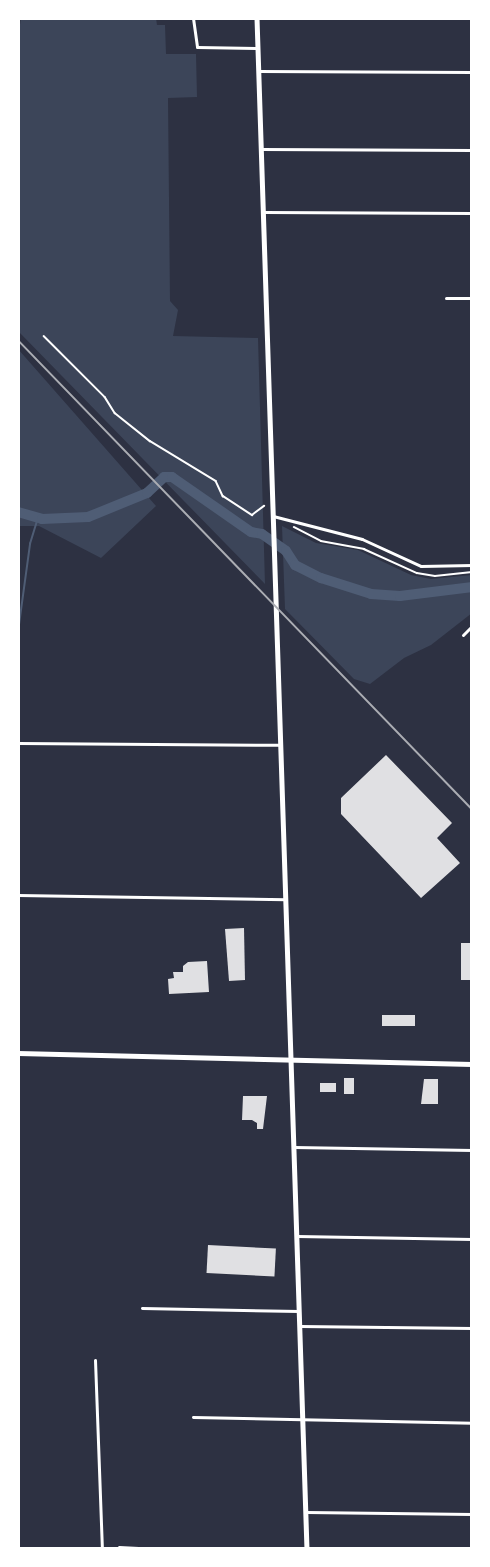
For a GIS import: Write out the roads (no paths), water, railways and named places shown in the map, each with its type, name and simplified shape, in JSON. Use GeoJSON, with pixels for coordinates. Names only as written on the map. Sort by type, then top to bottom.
{"type":"FeatureCollection","features":[{"type":"Feature","properties":{"kind":"main road"},"geometry":{"type":"LineString","coordinates":[[18,1053],[472,1064]]}},
{"type":"Feature","properties":{"kind":"street"},"geometry":{"type":"LineString","coordinates":[[194,18],[197,47],[258,48]]}},
{"type":"Feature","properties":{"kind":"street"},"geometry":{"type":"LineString","coordinates":[[257,18],[307,1549]]}},
{"type":"Feature","properties":{"kind":"street"},"geometry":{"type":"LineString","coordinates":[[258,71],[472,72]]}},
{"type":"Feature","properties":{"kind":"street"},"geometry":{"type":"LineString","coordinates":[[261,149],[472,150]]}},
{"type":"Feature","properties":{"kind":"street"},"geometry":{"type":"LineString","coordinates":[[263,212],[472,213]]}},
{"type":"Feature","properties":{"kind":"street"},"geometry":{"type":"LineString","coordinates":[[446,298],[472,298]]}},
{"type":"Feature","properties":{"kind":"street"},"geometry":{"type":"LineString","coordinates":[[273,516],[362,540],[421,566],[472,565]]}},
{"type":"Feature","properties":{"kind":"street"},"geometry":{"type":"LineString","coordinates":[[464,635],[472,626]]}},
{"type":"Feature","properties":{"kind":"street"},"geometry":{"type":"LineString","coordinates":[[18,743],[280,745]]}},
{"type":"Feature","properties":{"kind":"street"},"geometry":{"type":"LineString","coordinates":[[18,895],[286,899]]}},
{"type":"Feature","properties":{"kind":"street"},"geometry":{"type":"LineString","coordinates":[[294,1147],[472,1150]]}},
{"type":"Feature","properties":{"kind":"street"},"geometry":{"type":"LineString","coordinates":[[296,1236],[472,1239]]}},
{"type":"Feature","properties":{"kind":"street"},"geometry":{"type":"LineString","coordinates":[[142,1308],[299,1311]]}},
{"type":"Feature","properties":{"kind":"street"},"geometry":{"type":"LineString","coordinates":[[300,1326],[472,1328]]}},
{"type":"Feature","properties":{"kind":"street"},"geometry":{"type":"LineString","coordinates":[[95,1360],[102,1549]]}},
{"type":"Feature","properties":{"kind":"street"},"geometry":{"type":"LineString","coordinates":[[193,1417],[472,1423]]}},
{"type":"Feature","properties":{"kind":"street"},"geometry":{"type":"LineString","coordinates":[[306,1512],[472,1514]]}},
{"type":"Feature","properties":{"kind":"street"},"geometry":{"type":"LineString","coordinates":[[119,1547],[153,1549]]}},
{"type":"Feature","properties":{"kind":"waterway"},"geometry":{"type":"LineString","coordinates":[[18,512],[42,519],[88,517],[147,493],[164,477],[172,477],[251,532],[262,534],[286,551],[295,565],[321,578],[371,594],[400,596],[472,587]]}},
{"type":"Feature","properties":{"kind":"waterway"},"geometry":{"type":"LineString","coordinates":[[18,632],[30,544],[38,518]]}},
{"type":"Feature","properties":{"kind":"railway"},"geometry":{"type":"LineString","coordinates":[[18,340],[472,809]]}}]}
